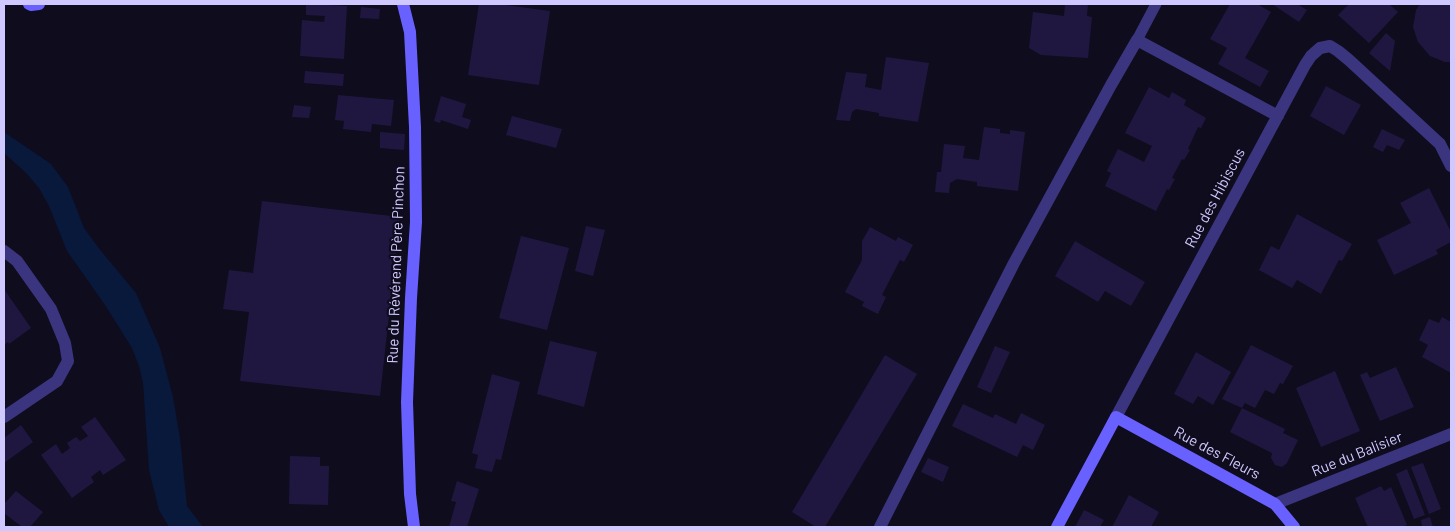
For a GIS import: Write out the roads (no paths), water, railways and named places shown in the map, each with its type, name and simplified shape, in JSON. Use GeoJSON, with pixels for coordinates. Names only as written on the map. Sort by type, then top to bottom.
{"type":"FeatureCollection","features":[{"type":"Feature","properties":{"kind":"main road","name":"Rue du Révérend Père Pinchon"},"geometry":{"type":"LineString","coordinates":[[402,4],[410,32],[415,127],[416,222],[407,402],[410,494],[414,527]]}},
{"type":"Feature","properties":{"kind":"main road","name":"Rue des Fleurs"},"geometry":{"type":"LineString","coordinates":[[1116,417],[1275,504],[1294,527]]}},
{"type":"Feature","properties":{"kind":"main road","name":"Rue des Hibiscus"},"geometry":{"type":"LineString","coordinates":[[1058,527],[1116,417]]}},
{"type":"Feature","properties":{"kind":"street"},"geometry":{"type":"LineString","coordinates":[[880,527],[1014,263],[1110,85],[1137,40],[1278,116]]}},
{"type":"Feature","properties":{"kind":"street","name":"Rue des Hibiscus"},"geometry":{"type":"LineString","coordinates":[[1116,417],[1311,56],[1320,48],[1330,46],[1349,60],[1440,144],[1451,166]]}},
{"type":"Feature","properties":{"kind":"street"},"geometry":{"type":"LineString","coordinates":[[4,251],[17,261],[51,309],[65,343],[68,361],[57,382],[4,416]]}},
{"type":"Feature","properties":{"kind":"street","name":"Rue du Balisier"},"geometry":{"type":"LineString","coordinates":[[1275,504],[1451,434]]}},
{"type":"Feature","properties":{"kind":"lane"},"geometry":{"type":"LineString","coordinates":[[1137,40],[1156,4]]}},
{"type":"Feature","properties":{"kind":"water"},"geometry":{"type":"Polygon","coordinates":[[[4,132],[51,164],[68,187],[84,228],[136,293],[160,348],[173,397],[180,438],[187,506],[203,527],[169,527],[159,510],[149,470],[143,383],[132,348],[105,305],[67,251],[49,206],[39,188],[4,153],[4,132]]]}}]}
